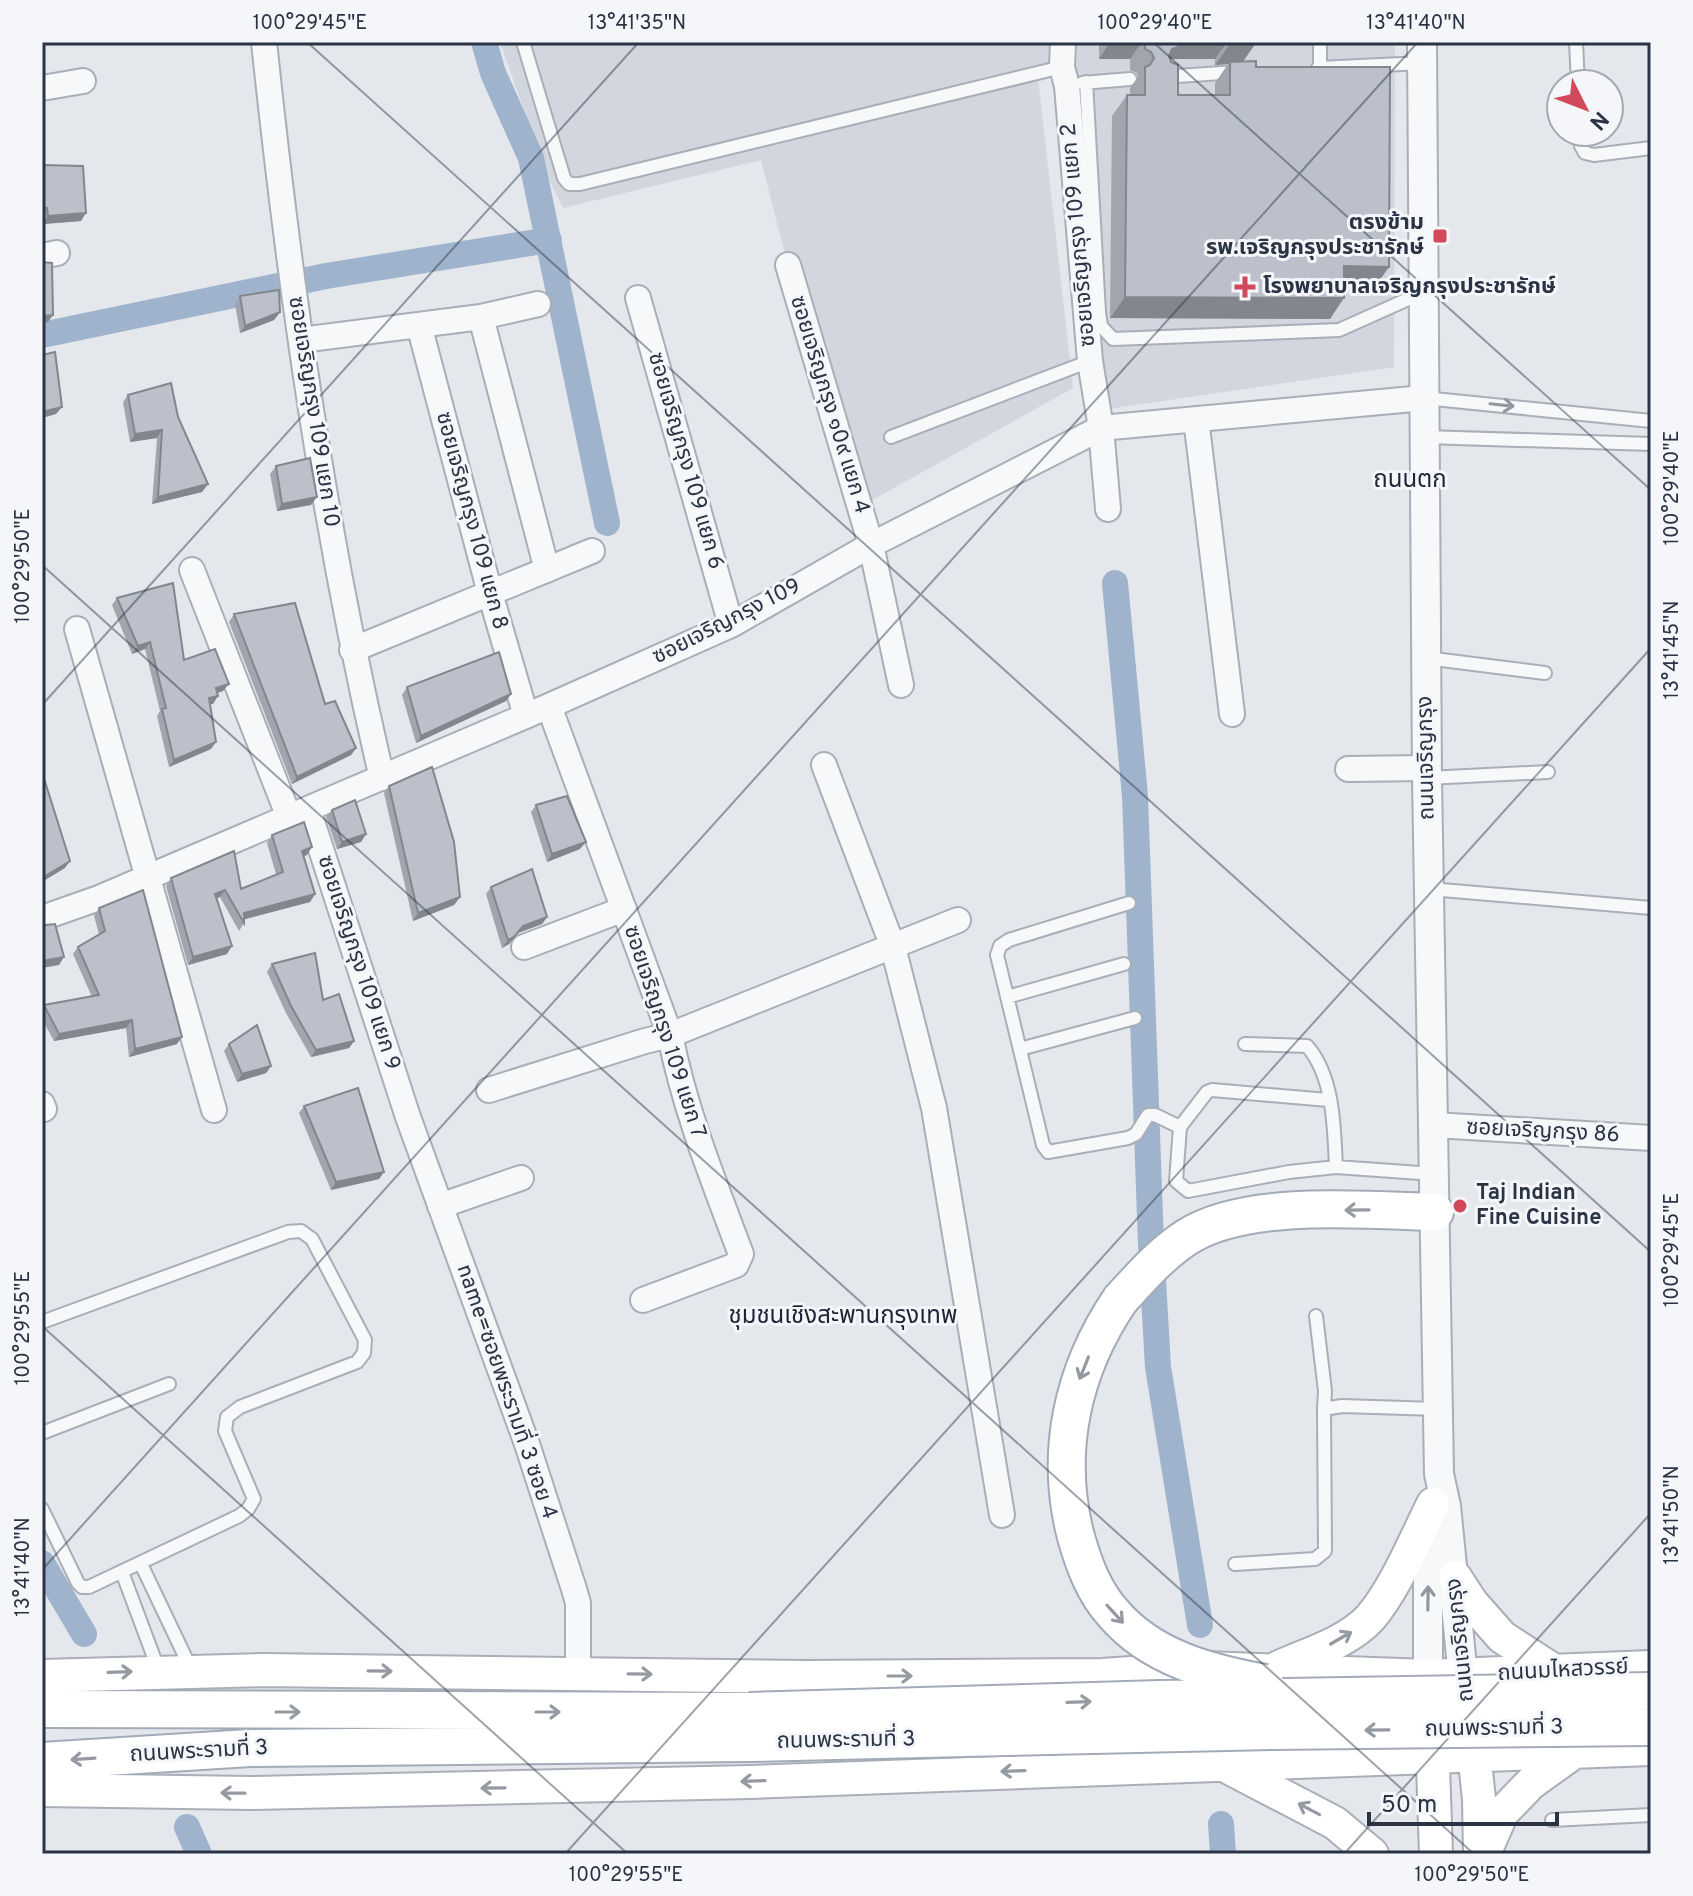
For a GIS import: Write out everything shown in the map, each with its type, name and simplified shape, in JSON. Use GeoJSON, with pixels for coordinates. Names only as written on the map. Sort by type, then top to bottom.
{"type":"FeatureCollection","features":[{"type":"Feature","properties":{"kind":"main road"},"geometry":{"type":"LineString","coordinates":[[1329,1696],[1220,1674],[1171,1657],[1147,1643],[1113,1614],[1096,1590],[1083,1563],[1068,1500],[1065,1469],[1067,1437],[1079,1379],[1103,1325],[1120,1300],[1166,1252],[1190,1235],[1229,1219],[1266,1213],[1435,1212]]}},
{"type":"Feature","properties":{"kind":"main road"},"geometry":{"type":"LineString","coordinates":[[1270,1670],[1335,1642],[1370,1617],[1396,1576],[1436,1489]]}},
{"type":"Feature","properties":{"kind":"main road"},"geometry":{"type":"LineString","coordinates":[[1455,1577],[1472,1603],[1502,1637],[1556,1672]]}},
{"type":"Feature","properties":{"kind":"main road","name":"ถนนมไหสวรรย์"},"geometry":{"type":"LineString","coordinates":[[1428,1676],[1651,1667]]}},
{"type":"Feature","properties":{"kind":"main road"},"geometry":{"type":"LineString","coordinates":[[42,1676],[159,1671],[807,1677],[1102,1675],[1205,1668],[1428,1676]]}},
{"type":"Feature","properties":{"kind":"main road"},"geometry":{"type":"LineString","coordinates":[[1091,1768],[1124,1758],[1146,1743],[1153,1718],[1145,1696],[1123,1682],[1102,1675]]}},
{"type":"Feature","properties":{"kind":"main road","name":"ถนนเจริญกรุง"},"geometry":{"type":"LineString","coordinates":[[1428,1676],[1436,1854]]}},
{"type":"Feature","properties":{"kind":"main road","name":"ถนนเจริญกรุง"},"geometry":{"type":"LineString","coordinates":[[1463,1676],[1475,1756],[1482,1854]]}},
{"type":"Feature","properties":{"kind":"main road","name":"ถนนพระรามที่ 3"},"geometry":{"type":"LineString","coordinates":[[42,1761],[250,1748],[749,1727],[1329,1696],[1651,1691]]}},
{"type":"Feature","properties":{"kind":"main road","name":"ถนนพระรามที่ 3"},"geometry":{"type":"LineString","coordinates":[[42,1709],[749,1727],[1271,1731],[1651,1727]]}},
{"type":"Feature","properties":{"kind":"main road"},"geometry":{"type":"LineString","coordinates":[[1434,1757],[1651,1749]]}},
{"type":"Feature","properties":{"kind":"main road"},"geometry":{"type":"LineString","coordinates":[[1482,1854],[1502,1813],[1531,1783],[1577,1750]]}},
{"type":"Feature","properties":{"kind":"main road","name":"ถนนพระรามที่ 3"},"geometry":{"type":"LineString","coordinates":[[42,1790],[251,1793],[750,1782],[1434,1757]]}},
{"type":"Feature","properties":{"kind":"main road"},"geometry":{"type":"LineString","coordinates":[[1220,1763],[1335,1823],[1372,1854]]}},
{"type":"Feature","properties":{"kind":"street","name":"ซอยเจริญกรุง 109 แยก 10"},"geometry":{"type":"LineString","coordinates":[[264,42],[301,340],[352,650],[382,778]]}},
{"type":"Feature","properties":{"kind":"street","name":"ซอยเจริญกรุง 109 แยก 2"},"geometry":{"type":"LineString","coordinates":[[1063,42],[1072,78],[1090,361],[1101,428],[1108,509]]}},
{"type":"Feature","properties":{"kind":"street","name":"ถนนเจริญกรุง"},"geometry":{"type":"LineString","coordinates":[[1422,52],[1427,773],[1437,1409],[1436,1489],[1428,1564],[1428,1676]]}},
{"type":"Feature","properties":{"kind":"street"},"geometry":{"type":"LineString","coordinates":[[42,88],[83,81]]}},
{"type":"Feature","properties":{"kind":"street","name":"ซอยเจริญกรุง ๑0๙ แยก 4"},"geometry":{"type":"LineString","coordinates":[[788,265],[871,545],[901,685]]}},
{"type":"Feature","properties":{"kind":"street","name":"ซอยเจริญกรุง 109 แยก 6"},"geometry":{"type":"LineString","coordinates":[[638,298],[731,625]]}},
{"type":"Feature","properties":{"kind":"street"},"geometry":{"type":"LineString","coordinates":[[301,340],[481,317],[538,304]]}},
{"type":"Feature","properties":{"kind":"street"},"geometry":{"type":"LineString","coordinates":[[481,317],[547,570]]}},
{"type":"Feature","properties":{"kind":"street","name":"ซอยเจริญกรุง 109 แยก 8"},"geometry":{"type":"LineString","coordinates":[[419,325],[526,716]]}},
{"type":"Feature","properties":{"kind":"street","name":"ซอยเจริญกรุง 109"},"geometry":{"type":"LineString","coordinates":[[42,918],[147,878],[731,625],[871,545],[1101,428],[1424,398]]}},
{"type":"Feature","properties":{"kind":"street"},"geometry":{"type":"LineString","coordinates":[[1196,419],[1232,714]]}},
{"type":"Feature","properties":{"kind":"street"},"geometry":{"type":"LineString","coordinates":[[352,650],[592,551]]}},
{"type":"Feature","properties":{"kind":"street","name":"ซอยเจริญกรุง 109 แยก 9"},"geometry":{"type":"LineString","coordinates":[[192,570],[298,813],[408,1117]]}},
{"type":"Feature","properties":{"kind":"street"},"geometry":{"type":"LineString","coordinates":[[77,629],[214,1110]]}},
{"type":"Feature","properties":{"kind":"street","name":"ซอยเจริญกรุง 109 แยก 7"},"geometry":{"type":"LineString","coordinates":[[549,706],[670,1035],[676,1068],[695,1128],[741,1254],[736,1265],[643,1300]]}},
{"type":"Feature","properties":{"kind":"street"},"geometry":{"type":"LineString","coordinates":[[824,765],[893,947],[934,1108],[1002,1515]]}},
{"type":"Feature","properties":{"kind":"street"},"geometry":{"type":"LineString","coordinates":[[1348,769],[1427,773]]}},
{"type":"Feature","properties":{"kind":"street"},"geometry":{"type":"LineString","coordinates":[[524,947],[624,909]]}},
{"type":"Feature","properties":{"kind":"street"},"geometry":{"type":"LineString","coordinates":[[489,1090],[670,1035],[958,920]]}},
{"type":"Feature","properties":{"kind":"street","name":"name=ซอยพระรามที่ 3 ซอย 4"},"geometry":{"type":"LineString","coordinates":[[408,1117],[527,1444],[578,1603],[578,1673]]}},
{"type":"Feature","properties":{"kind":"street","name":"ซอยเจริญกรุง 86"},"geometry":{"type":"LineString","coordinates":[[1434,1125],[1651,1138]]}},
{"type":"Feature","properties":{"kind":"street"},"geometry":{"type":"LineString","coordinates":[[440,1206],[521,1178]]}},
{"type":"Feature","properties":{"kind":"street","name":"ถนนเจริญกรุง"},"geometry":{"type":"LineString","coordinates":[[1436,1489],[1446,1506],[1463,1676]]}},
{"type":"Feature","properties":{"kind":"lane"},"geometry":{"type":"LineString","coordinates":[[523,42],[564,178],[569,184],[1072,78],[1130,79]]}},
{"type":"Feature","properties":{"kind":"lane"},"geometry":{"type":"LineString","coordinates":[[1320,42],[1320,68]]}},
{"type":"Feature","properties":{"kind":"lane"},"geometry":{"type":"LineString","coordinates":[[1576,42],[1577,68]]}},
{"type":"Feature","properties":{"kind":"lane"},"geometry":{"type":"LineString","coordinates":[[1305,69],[1422,52]]}},
{"type":"Feature","properties":{"kind":"lane"},"geometry":{"type":"LineString","coordinates":[[1163,77],[1242,72]]}},
{"type":"Feature","properties":{"kind":"lane"},"geometry":{"type":"LineString","coordinates":[[1072,78],[1101,326],[1113,339],[1339,330],[1424,292]]}},
{"type":"Feature","properties":{"kind":"lane"},"geometry":{"type":"LineString","coordinates":[[1582,148],[1585,153],[1594,155],[1651,148]]}},
{"type":"Feature","properties":{"kind":"lane"},"geometry":{"type":"LineString","coordinates":[[891,437],[1090,361]]}},
{"type":"Feature","properties":{"kind":"lane"},"geometry":{"type":"LineString","coordinates":[[1424,398],[1648,420],[1648,444],[1425,437]]}},
{"type":"Feature","properties":{"kind":"lane"},"geometry":{"type":"LineString","coordinates":[[1426,658],[1545,673]]}},
{"type":"Feature","properties":{"kind":"lane"},"geometry":{"type":"LineString","coordinates":[[1427,773],[1548,772]]}},
{"type":"Feature","properties":{"kind":"lane"},"geometry":{"type":"LineString","coordinates":[[1430,889],[1651,908]]}},
{"type":"Feature","properties":{"kind":"lane"},"geometry":{"type":"LineString","coordinates":[[1129,903],[1009,940],[1000,946],[997,955],[1043,1145],[1048,1152],[1128,1138],[1136,1134],[1148,1115],[1155,1115],[1180,1127]]}},
{"type":"Feature","properties":{"kind":"lane"},"geometry":{"type":"LineString","coordinates":[[1007,997],[1124,964]]}},
{"type":"Feature","properties":{"kind":"lane"},"geometry":{"type":"LineString","coordinates":[[1020,1049],[1135,1018]]}},
{"type":"Feature","properties":{"kind":"lane"},"geometry":{"type":"LineString","coordinates":[[1245,1044],[1307,1046],[1317,1058],[1324,1072],[1336,1167]]}},
{"type":"Feature","properties":{"kind":"lane"},"geometry":{"type":"LineString","coordinates":[[1328,1100],[1207,1092],[1180,1127],[1176,1181],[1188,1191],[1289,1172],[1336,1167],[1434,1174]]}},
{"type":"Feature","properties":{"kind":"lane"},"geometry":{"type":"LineString","coordinates":[[42,1322],[288,1232],[301,1231],[312,1239],[365,1340],[364,1353],[357,1362],[240,1407],[227,1417],[225,1431],[254,1499],[239,1516],[141,1564],[89,1587],[82,1587],[42,1509]]}},
{"type":"Feature","properties":{"kind":"lane"},"geometry":{"type":"LineString","coordinates":[[1235,1564],[1315,1559],[1325,1551],[1325,1391],[1316,1316]]}},
{"type":"Feature","properties":{"kind":"lane"},"geometry":{"type":"LineString","coordinates":[[42,1433],[169,1384]]}},
{"type":"Feature","properties":{"kind":"lane"},"geometry":{"type":"LineString","coordinates":[[1324,1409],[1342,1406],[1437,1409]]}},
{"type":"Feature","properties":{"kind":"lane"},"geometry":{"type":"LineString","coordinates":[[141,1564],[192,1671]]}},
{"type":"Feature","properties":{"kind":"lane"},"geometry":{"type":"LineString","coordinates":[[122,1572],[159,1671]]}},
{"type":"Feature","properties":{"kind":"lane"},"geometry":{"type":"LineString","coordinates":[[1552,1820],[1651,1815]]}},
{"type":"Feature","properties":{"kind":"shaded area","name":"โรงพยาบาลเจริญกรุงประชารักษ์"},"geometry":{"type":"Polygon","coordinates":[[[500,42],[1395,42],[1394,367],[1108,409],[1074,72],[1038,78],[1073,388],[851,512],[761,160],[563,208],[547,175],[500,42]]]}},
{"type":"Feature","properties":{"kind":"building"},"geometry":{"type":"Polygon","coordinates":[[[1145,42],[1178,42],[1178,47],[1172,49],[1169,56],[1171,62],[1178,65],[1178,95],[1230,95],[1230,62],[1256,61],[1256,67],[1390,67],[1389,267],[1344,266],[1344,298],[1125,297],[1127,95],[1145,95],[1145,67],[1154,58],[1145,49],[1145,42]]]}},
{"type":"Feature","properties":{"kind":"building"},"geometry":{"type":"Polygon","coordinates":[[[42,165],[83,166],[86,213],[48,216],[47,208],[42,209],[42,165]]]}},
{"type":"Feature","properties":{"kind":"building"},"geometry":{"type":"Polygon","coordinates":[[[42,262],[52,263],[53,315],[42,316],[42,262]]]}},
{"type":"Feature","properties":{"kind":"building"},"geometry":{"type":"Polygon","coordinates":[[[279,290],[280,312],[245,326],[240,296],[279,290]]]}},
{"type":"Feature","properties":{"kind":"building"},"geometry":{"type":"Polygon","coordinates":[[[55,352],[62,407],[42,412],[42,355],[55,352]]]}},
{"type":"Feature","properties":{"kind":"building"},"geometry":{"type":"Polygon","coordinates":[[[171,383],[178,417],[208,484],[158,497],[162,430],[135,434],[128,395],[171,383]]]}},
{"type":"Feature","properties":{"kind":"building"},"geometry":{"type":"Polygon","coordinates":[[[310,458],[317,497],[282,504],[276,466],[310,458]]]}},
{"type":"Feature","properties":{"kind":"building"},"geometry":{"type":"Polygon","coordinates":[[[173,583],[184,660],[215,649],[229,684],[216,688],[218,696],[209,698],[216,742],[174,760],[162,709],[166,708],[150,642],[138,646],[117,598],[173,583]]]}},
{"type":"Feature","properties":{"kind":"building"},"geometry":{"type":"Polygon","coordinates":[[[295,603],[325,704],[335,701],[356,748],[297,777],[234,614],[295,603]]]}},
{"type":"Feature","properties":{"kind":"building"},"geometry":{"type":"Polygon","coordinates":[[[499,652],[511,694],[421,736],[407,687],[499,652]]]}},
{"type":"Feature","properties":{"kind":"building"},"geometry":{"type":"Polygon","coordinates":[[[432,767],[454,842],[460,897],[418,913],[389,786],[432,767]]]}},
{"type":"Feature","properties":{"kind":"building"},"geometry":{"type":"Polygon","coordinates":[[[42,772],[70,861],[42,878],[42,772]]]}},
{"type":"Feature","properties":{"kind":"building"},"geometry":{"type":"Polygon","coordinates":[[[567,796],[586,842],[552,854],[536,805],[567,796]]]}},
{"type":"Feature","properties":{"kind":"building"},"geometry":{"type":"Polygon","coordinates":[[[355,800],[366,834],[342,842],[332,810],[355,800]]]}},
{"type":"Feature","properties":{"kind":"building"},"geometry":{"type":"Polygon","coordinates":[[[304,822],[312,847],[302,851],[315,894],[244,913],[244,923],[225,890],[215,894],[232,946],[193,957],[171,878],[234,851],[241,889],[283,872],[272,835],[304,822]]]}},
{"type":"Feature","properties":{"kind":"building"},"geometry":{"type":"Polygon","coordinates":[[[532,869],[547,917],[523,926],[508,940],[491,887],[532,869]]]}},
{"type":"Feature","properties":{"kind":"building"},"geometry":{"type":"Polygon","coordinates":[[[143,890],[182,1037],[135,1049],[132,1020],[59,1034],[44,1005],[99,995],[78,947],[105,931],[99,908],[143,890]]]}},
{"type":"Feature","properties":{"kind":"building"},"geometry":{"type":"Polygon","coordinates":[[[42,924],[55,924],[64,957],[42,961],[42,924]]]}},
{"type":"Feature","properties":{"kind":"building"},"geometry":{"type":"Polygon","coordinates":[[[315,953],[323,1000],[339,994],[354,1041],[316,1050],[272,964],[315,953]]]}},
{"type":"Feature","properties":{"kind":"building"},"geometry":{"type":"Polygon","coordinates":[[[257,1025],[271,1066],[242,1074],[229,1044],[257,1025]]]}},
{"type":"Feature","properties":{"kind":"building"},"geometry":{"type":"Polygon","coordinates":[[[358,1088],[384,1172],[336,1182],[304,1106],[358,1088]]]}},
{"type":"Feature","properties":{"kind":"waterway"},"geometry":{"type":"LineString","coordinates":[[484,42],[493,73],[531,158],[607,523]]}},
{"type":"Feature","properties":{"kind":"waterway"},"geometry":{"type":"LineString","coordinates":[[42,335],[326,276],[549,240]]}},
{"type":"Feature","properties":{"kind":"waterway"},"geometry":{"type":"LineString","coordinates":[[1115,583],[1135,796],[1158,1367],[1200,1625]]}},
{"type":"Feature","properties":{"kind":"waterway"},"geometry":{"type":"LineString","coordinates":[[42,1563],[84,1634]]}},
{"type":"Feature","properties":{"kind":"waterway"},"geometry":{"type":"LineString","coordinates":[[1221,1824],[1223,1854]]}},
{"type":"Feature","properties":{"kind":"waterway"},"geometry":{"type":"LineString","coordinates":[[187,1827],[199,1854]]}},
{"type":"Feature","properties":{"kind":"place","name":"ตรงข้าม รพ.เจริญกรุงประชารักษ์"},"geometry":{"type":"Point","coordinates":[1440,236]}},
{"type":"Feature","properties":{"kind":"place","name":"โรงพยาบาลเจริญกรุงประชารักษ์"},"geometry":{"type":"Point","coordinates":[1245,287]}},
{"type":"Feature","properties":{"kind":"place","name":"Taj Indian Fine Cuisine"},"geometry":{"type":"Point","coordinates":[1460,1206]}},
{"type":"Feature","properties":{"kind":"district","name":"ถนนตก"},"geometry":{"type":"Point","coordinates":[1410,481]}},
{"type":"Feature","properties":{"kind":"district","name":"ชุมชนเชิงสะพานกรุงเทพ"},"geometry":{"type":"Point","coordinates":[843,1317]}}]}
